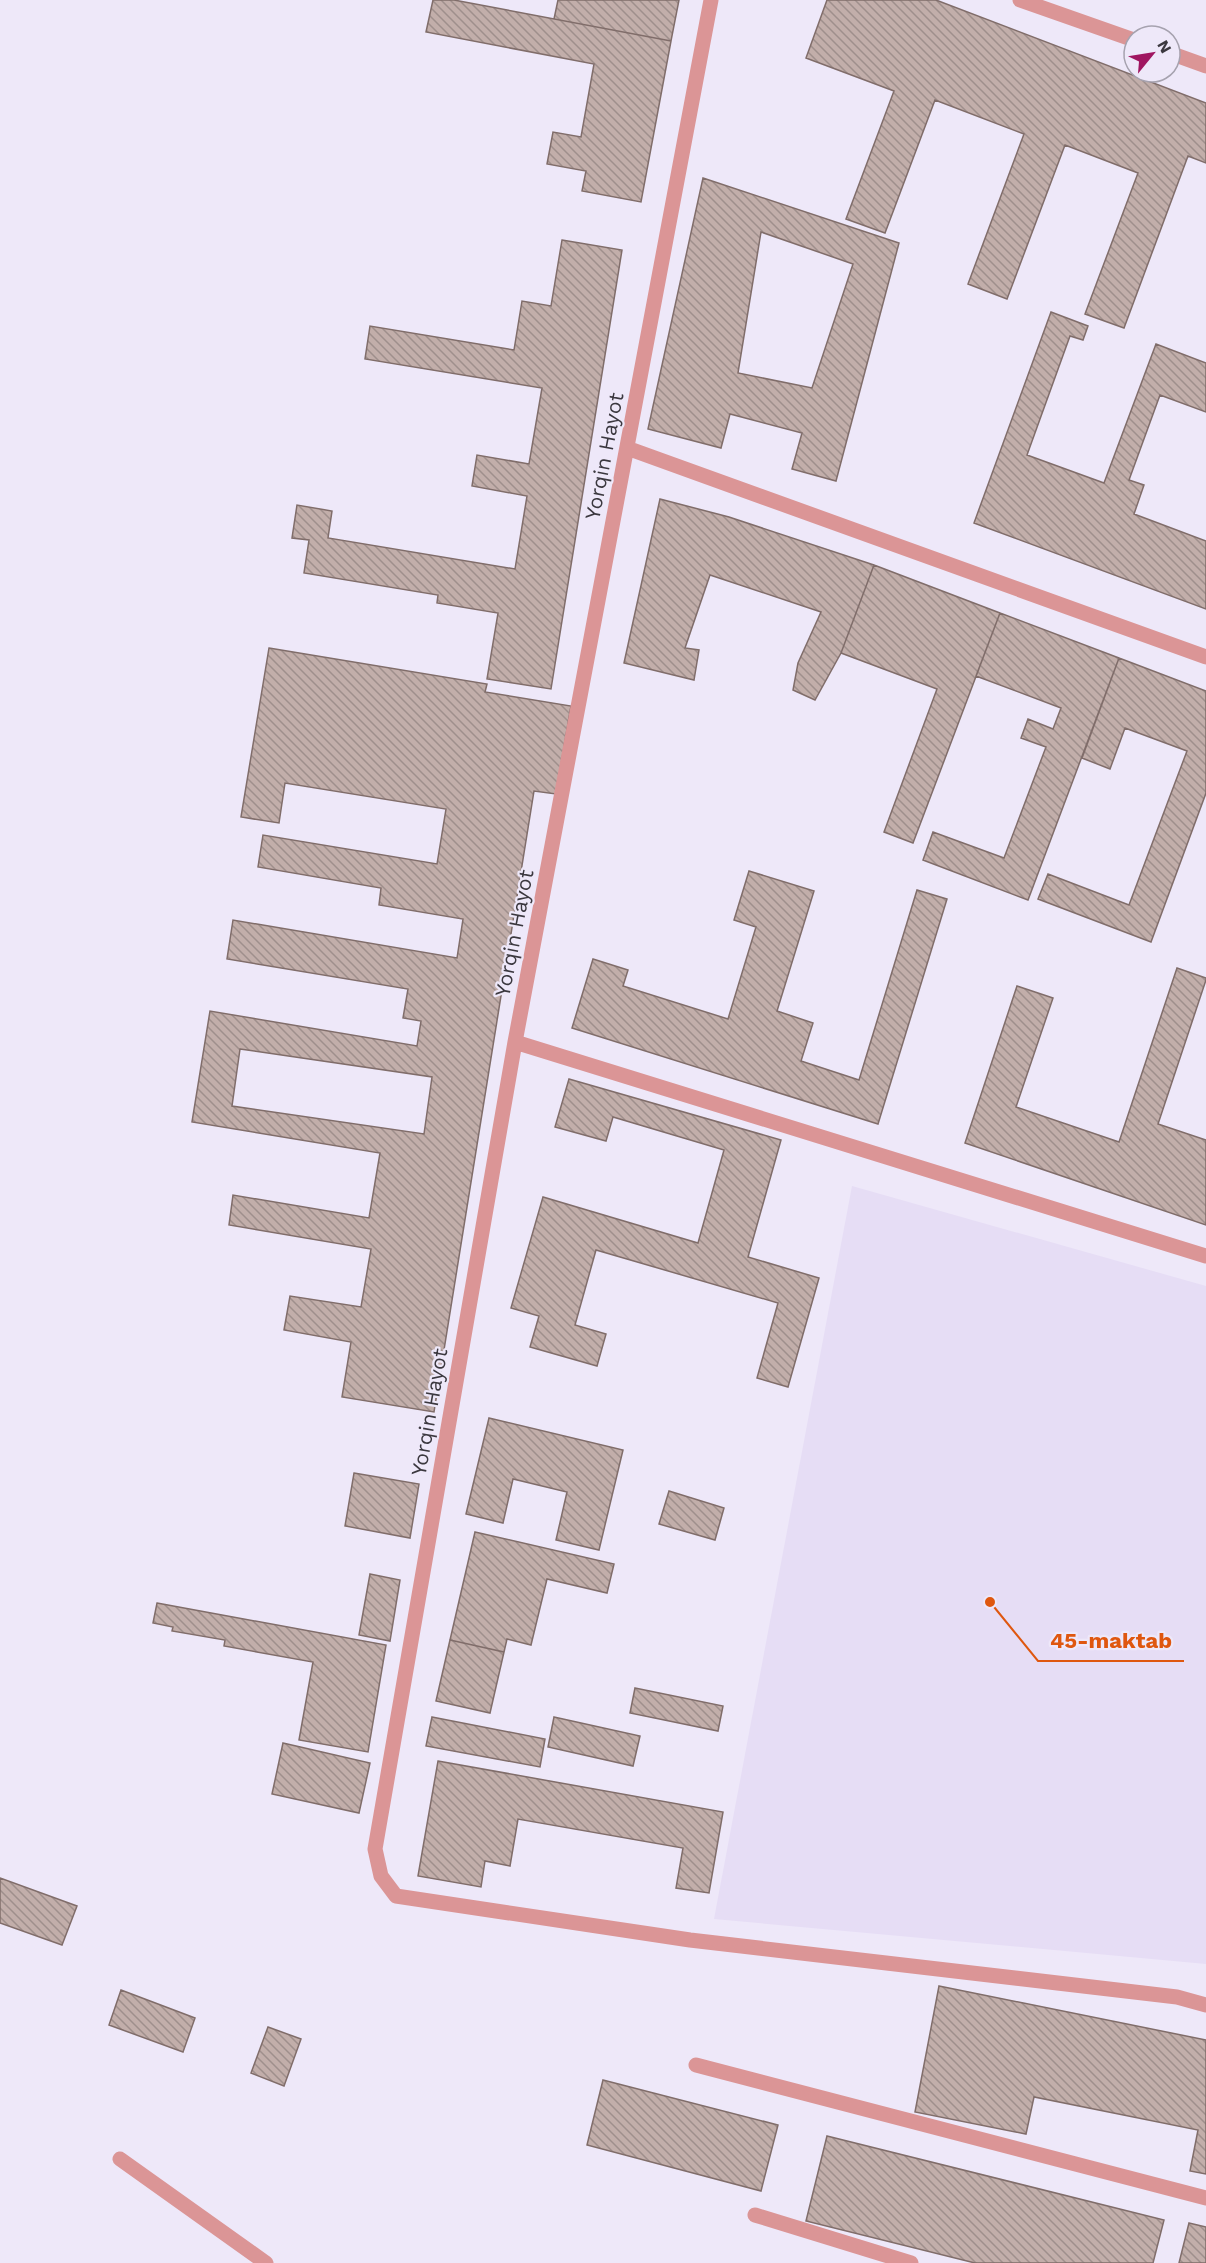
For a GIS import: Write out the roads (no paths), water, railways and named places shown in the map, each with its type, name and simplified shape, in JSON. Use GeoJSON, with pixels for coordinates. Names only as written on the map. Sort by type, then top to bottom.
{"type":"FeatureCollection","features":[{"type":"Feature","properties":{"kind":"street","name":"Yorqin Hayot"},"geometry":{"type":"LineString","coordinates":[[711,0],[515,1042],[375,1849],[381,1876],[396,1896],[690,1940],[1177,1997],[1206,2005]]}},
{"type":"Feature","properties":{"kind":"street"},"geometry":{"type":"LineString","coordinates":[[1020,0],[1122,36]]}},
{"type":"Feature","properties":{"kind":"street"},"geometry":{"type":"LineString","coordinates":[[1182,57],[1206,66]]}},
{"type":"Feature","properties":{"kind":"street"},"geometry":{"type":"LineString","coordinates":[[627,448],[1206,657]]}},
{"type":"Feature","properties":{"kind":"street"},"geometry":{"type":"LineString","coordinates":[[515,1042],[1206,1256]]}},
{"type":"Feature","properties":{"kind":"street"},"geometry":{"type":"LineString","coordinates":[[696,2065],[1206,2198]]}},
{"type":"Feature","properties":{"kind":"street"},"geometry":{"type":"LineString","coordinates":[[120,2159],[266,2263]]}},
{"type":"Feature","properties":{"kind":"street"},"geometry":{"type":"LineString","coordinates":[[755,2215],[911,2263]]}},
{"type":"Feature","properties":{"kind":"place","name":"45-maktab"},"geometry":{"type":"Point","coordinates":[990,1602]}}]}
